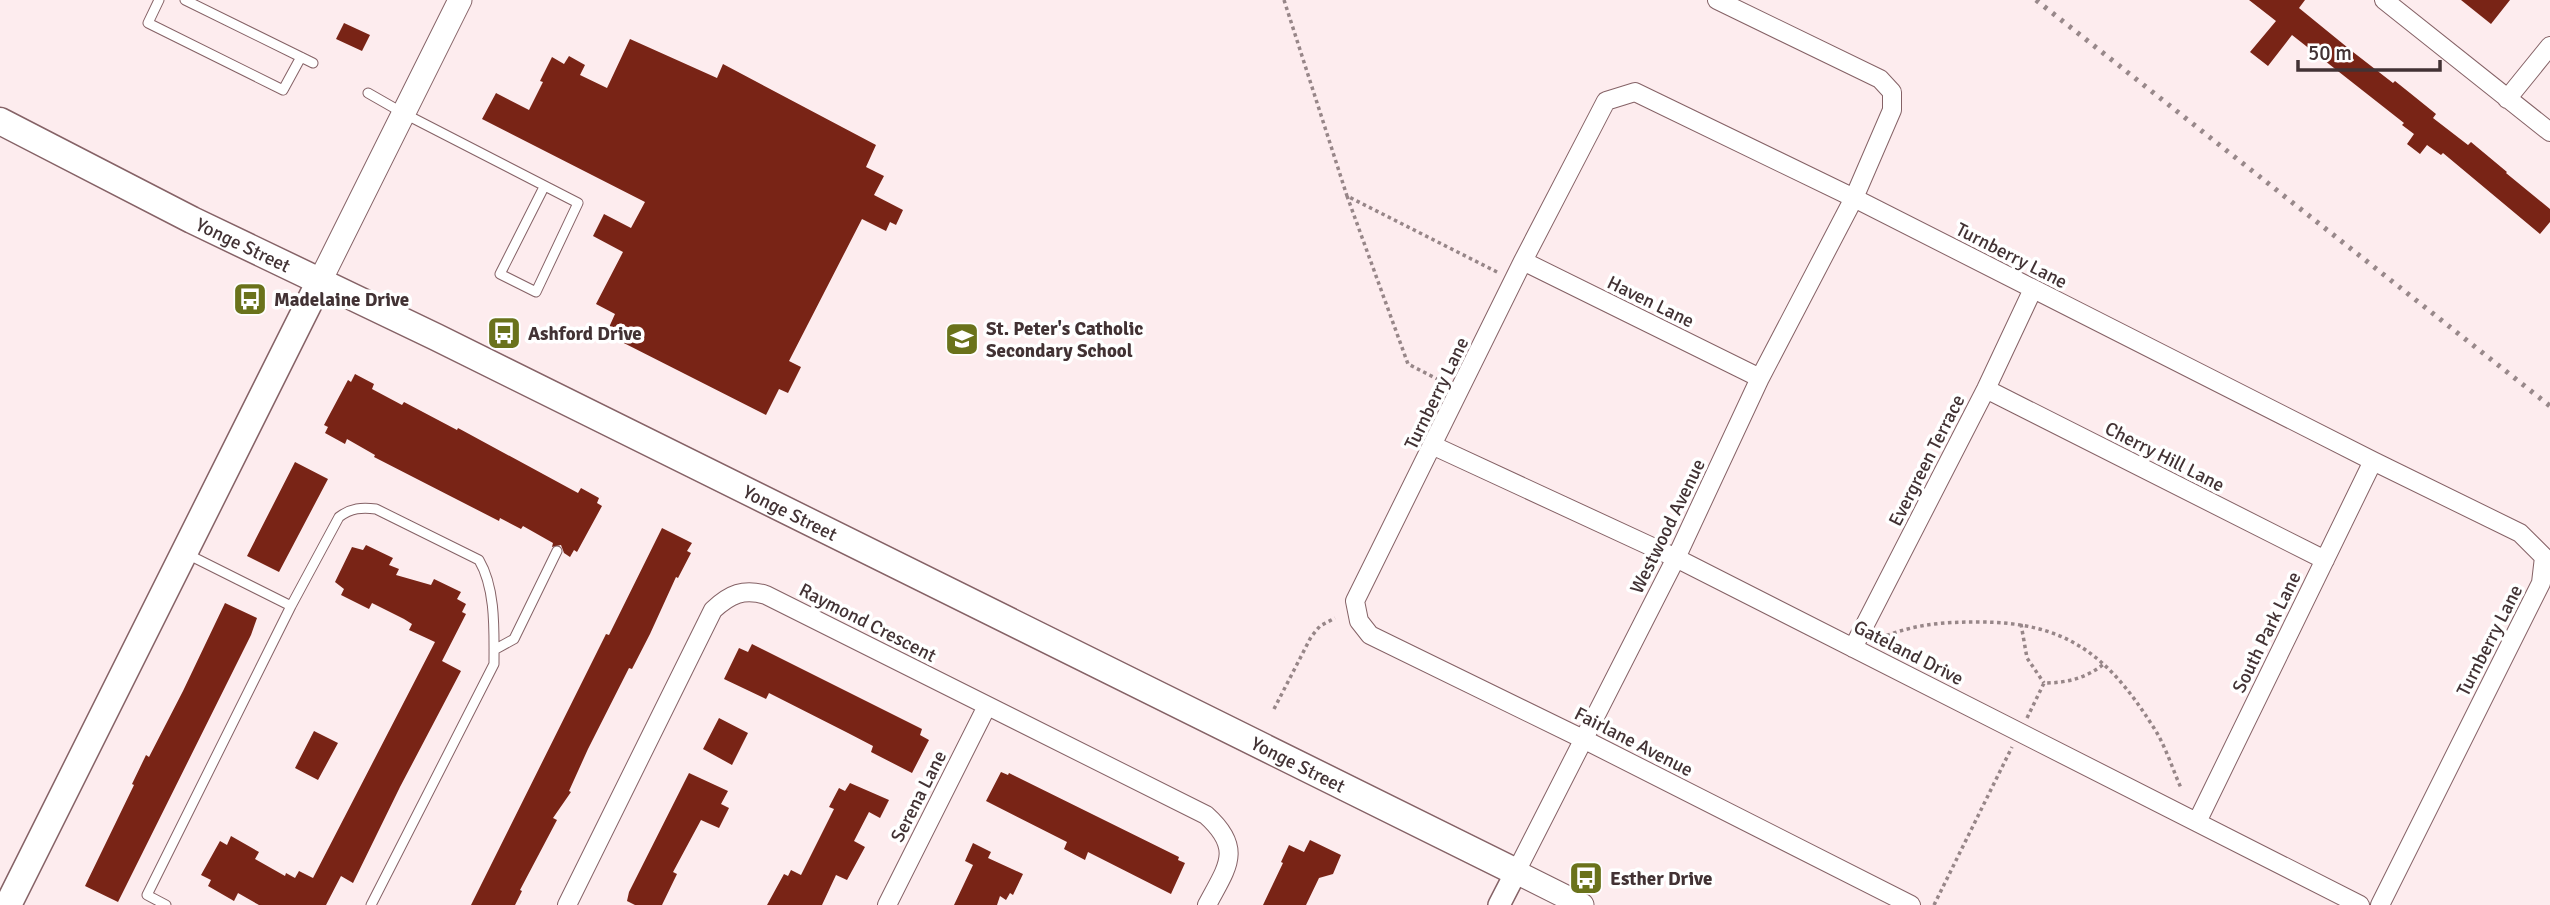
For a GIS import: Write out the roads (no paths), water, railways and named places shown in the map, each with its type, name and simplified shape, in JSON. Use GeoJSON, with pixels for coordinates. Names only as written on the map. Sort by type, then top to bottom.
{"type":"FeatureCollection","features":[{"type":"Feature","properties":{"kind":"main road"},"geometry":{"type":"LineString","coordinates":[[8,905],[460,0]]}},
{"type":"Feature","properties":{"kind":"main road","name":"Yonge Street"},"geometry":{"type":"LineString","coordinates":[[0,121],[192,220],[1582,905]]}},
{"type":"Feature","properties":{"kind":"street","name":"Westwood Avenue"},"geometry":{"type":"LineString","coordinates":[[1516,872],[1676,558],[1760,378],[1854,198],[1892,110],[1892,92],[1880,79],[1717,0]]}},
{"type":"Feature","properties":{"kind":"street"},"geometry":{"type":"LineString","coordinates":[[2384,0],[2550,132]]}},
{"type":"Feature","properties":{"kind":"street"},"geometry":{"type":"LineString","coordinates":[[2507,99],[2550,46]]}},
{"type":"Feature","properties":{"kind":"street","name":"Turnberry Lane"},"geometry":{"type":"LineString","coordinates":[[1355,601],[1434,446],[1523,261],[1606,101],[1635,92],[1854,198],[2520,533],[2544,557],[2541,583],[2379,905]]}},
{"type":"Feature","properties":{"kind":"street","name":"Haven Lane"},"geometry":{"type":"LineString","coordinates":[[1523,261],[1760,378]]}},
{"type":"Feature","properties":{"kind":"street","name":"Evergreen Terrace"},"geometry":{"type":"LineString","coordinates":[[1853,648],[1986,389],[2033,289]]}},
{"type":"Feature","properties":{"kind":"street","name":"Cherry Hill Lane"},"geometry":{"type":"LineString","coordinates":[[1986,389],[2325,560]]}},
{"type":"Feature","properties":{"kind":"street","name":"Gateland Drive"},"geometry":{"type":"LineString","coordinates":[[1434,446],[1676,558],[2360,905]]}},
{"type":"Feature","properties":{"kind":"street","name":"South Park Lane"},"geometry":{"type":"LineString","coordinates":[[2197,822],[2374,461]]}},
{"type":"Feature","properties":{"kind":"street","name":"Raymond Crescent"},"geometry":{"type":"LineString","coordinates":[[567,905],[713,610],[735,594],[744,591],[766,595],[1206,815],[1226,838],[1230,854],[1207,905]]}},
{"type":"Feature","properties":{"kind":"street","name":"Fairlane Avenue"},"geometry":{"type":"LineString","coordinates":[[1355,601],[1359,621],[1370,635],[1911,905]]}},
{"type":"Feature","properties":{"kind":"street","name":"Serena Lane"},"geometry":{"type":"LineString","coordinates":[[887,905],[987,706]]}},
{"type":"Feature","properties":{"kind":"street"},"geometry":{"type":"LineString","coordinates":[[1499,905],[1516,872]]}},
{"type":"Feature","properties":{"kind":"lane"},"geometry":{"type":"LineString","coordinates":[[159,0],[148,23],[283,90],[301,57]]}},
{"type":"Feature","properties":{"kind":"lane"},"geometry":{"type":"LineString","coordinates":[[185,0],[313,63]]}},
{"type":"Feature","properties":{"kind":"lane"},"geometry":{"type":"LineString","coordinates":[[368,93],[578,203],[536,292],[500,274],[544,187]]}},
{"type":"Feature","properties":{"kind":"lane"},"geometry":{"type":"LineString","coordinates":[[166,905],[147,895],[291,606],[339,517],[356,508],[376,509],[479,560],[489,583],[494,650],[494,664],[371,905]]}},
{"type":"Feature","properties":{"kind":"lane"},"geometry":{"type":"LineString","coordinates":[[494,650],[514,639],[557,551]]}},
{"type":"Feature","properties":{"kind":"lane"},"geometry":{"type":"LineString","coordinates":[[184,553],[291,606]]}},
{"type":"Feature","properties":{"kind":"railway"},"geometry":{"type":"LineString","coordinates":[[2036,0],[2550,406]]}},
{"type":"Feature","properties":{"kind":"place","name":"Madelaine Drive"},"geometry":{"type":"Point","coordinates":[250,299]}},
{"type":"Feature","properties":{"kind":"place","name":"Ashford Drive"},"geometry":{"type":"Point","coordinates":[504,333]}},
{"type":"Feature","properties":{"kind":"place","name":"St. Peter's Catholic Secondary School"},"geometry":{"type":"Point","coordinates":[962,339]}},
{"type":"Feature","properties":{"kind":"place","name":"Esther Drive"},"geometry":{"type":"Point","coordinates":[1586,878]}}]}
